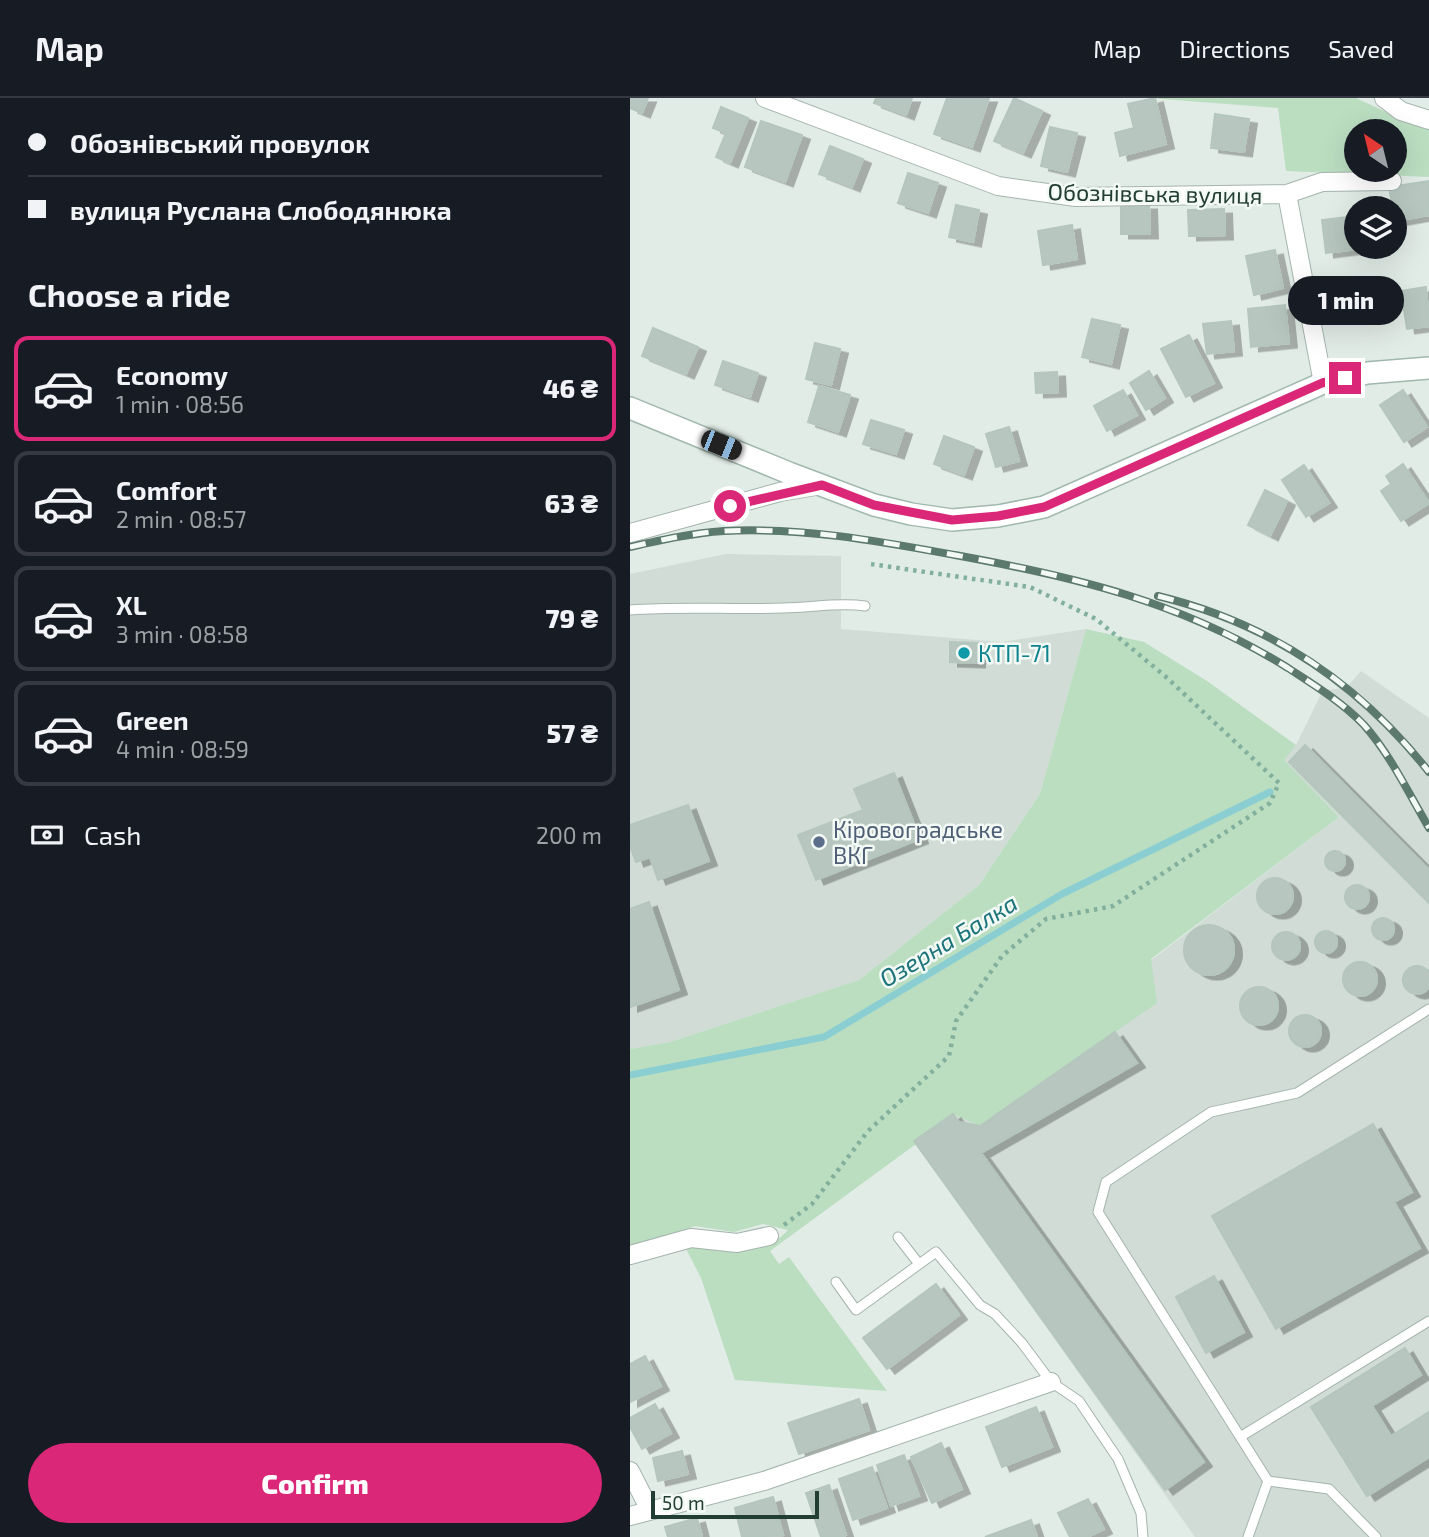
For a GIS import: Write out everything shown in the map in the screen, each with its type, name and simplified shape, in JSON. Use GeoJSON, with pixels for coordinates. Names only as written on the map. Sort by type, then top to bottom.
{"type":"FeatureCollection","features":[{"type":"Feature","properties":{"kind":"main road"},"geometry":{"type":"LineString","coordinates":[[630,408],[874,505],[952,520],[998,516],[1044,507],[1322,383],[1367,373],[1429,368]]}},
{"type":"Feature","properties":{"kind":"street","name":"Обознівська вулиця"},"geometry":{"type":"LineString","coordinates":[[765,98],[998,186],[1076,197],[1287,194],[1322,182],[1344,182]]}},
{"type":"Feature","properties":{"kind":"street"},"geometry":{"type":"LineString","coordinates":[[1384,98],[1401,111],[1429,120]]}},
{"type":"Feature","properties":{"kind":"street"},"geometry":{"type":"LineString","coordinates":[[1287,194],[1322,383]]}},
{"type":"Feature","properties":{"kind":"street"},"geometry":{"type":"LineString","coordinates":[[630,533],[780,492],[822,485]]}},
{"type":"Feature","properties":{"kind":"street"},"geometry":{"type":"LineString","coordinates":[[630,1255],[691,1238],[737,1243],[769,1236]]}},
{"type":"Feature","properties":{"kind":"street"},"geometry":{"type":"LineString","coordinates":[[630,1516],[764,1481],[1051,1382]]}},
{"type":"Feature","properties":{"kind":"street"},"geometry":{"type":"LineString","coordinates":[[630,1471],[650,1510]]}},
{"type":"Feature","properties":{"kind":"lane"},"geometry":{"type":"LineString","coordinates":[[630,610],[688,606],[784,608],[841,603],[865,606]]}},
{"type":"Feature","properties":{"kind":"lane"},"geometry":{"type":"LineString","coordinates":[[1376,1537],[1329,1489],[1268,1480],[1098,1212],[1105,1182],[1211,1112],[1297,1093],[1429,1009]]}},
{"type":"Feature","properties":{"kind":"lane"},"geometry":{"type":"LineString","coordinates":[[898,1237],[919,1264]]}},
{"type":"Feature","properties":{"kind":"lane"},"geometry":{"type":"LineString","coordinates":[[836,1282],[856,1310],[936,1252],[979,1305],[995,1314],[1022,1343],[1051,1382],[1079,1401],[1118,1459],[1141,1513],[1143,1537]]}},
{"type":"Feature","properties":{"kind":"lane"},"geometry":{"type":"LineString","coordinates":[[1240,1437],[1429,1321]]}},
{"type":"Feature","properties":{"kind":"lane"},"geometry":{"type":"LineString","coordinates":[[1248,1537],[1268,1480]]}},
{"type":"Feature","properties":{"kind":"path"},"geometry":{"type":"LineString","coordinates":[[769,1236],[813,1204],[868,1131],[949,1056],[956,1021],[1002,956],[1046,919],[1114,906],[1270,803],[1279,783],[1165,676],[1096,619],[1030,587],[870,564]]}},
{"type":"Feature","properties":{"kind":"shaded area","name":"Кіровоградське ВКГ"},"geometry":{"type":"Polygon","coordinates":[[[726,554],[841,556],[841,629],[1002,642],[1086,629],[1040,794],[979,885],[859,980],[670,1042],[630,1049],[630,574],[726,554]]]}},
{"type":"Feature","properties":{"kind":"shaded area"},"geometry":{"type":"Polygon","coordinates":[[[1361,671],[1429,718],[1429,1537],[1195,1537],[914,1141],[1339,817],[1283,760],[1296,745],[1323,690],[1346,688],[1361,671]]]}},
{"type":"Feature","properties":{"kind":"green space"},"geometry":{"type":"Polygon","coordinates":[[[1149,98],[1356,98],[1401,119],[1344,119],[1344,173],[1286,171],[1278,108],[1149,98]]]}},
{"type":"Feature","properties":{"kind":"green space"},"geometry":{"type":"Polygon","coordinates":[[[1407,122],[1429,128],[1429,177],[1407,176],[1407,122]]]}},
{"type":"Feature","properties":{"kind":"green space"},"geometry":{"type":"Polygon","coordinates":[[[1086,629],[1144,642],[1207,681],[1296,745],[1284,760],[1339,817],[1151,959],[1157,1003],[980,1126],[953,1114],[770,1251],[779,1264],[789,1257],[887,1391],[735,1380],[701,1278],[683,1243],[725,1250],[752,1249],[777,1240],[788,1230],[763,1224],[734,1232],[695,1226],[630,1251],[630,1049],[670,1042],[859,980],[979,885],[1040,794],[1086,629]]]}},
{"type":"Feature","properties":{"kind":"building"},"geometry":{"type":"Polygon","coordinates":[[[630,98],[648,98],[642,113],[630,108],[630,98]]]}},
{"type":"Feature","properties":{"kind":"building"},"geometry":{"type":"Polygon","coordinates":[[[876,98],[912,98],[906,115],[874,103],[876,98]]]}},
{"type":"Feature","properties":{"kind":"building"},"geometry":{"type":"Polygon","coordinates":[[[947,98],[989,98],[972,147],[934,134],[947,98]]]}},
{"type":"Feature","properties":{"kind":"building"},"geometry":{"type":"Polygon","coordinates":[[[1014,98],[1042,111],[1023,153],[994,141],[1014,98]]]}},
{"type":"Feature","properties":{"kind":"building"},"geometry":{"type":"Polygon","coordinates":[[[1155,98],[1166,144],[1120,156],[1115,133],[1134,128],[1128,104],[1155,98]]]}},
{"type":"Feature","properties":{"kind":"building"},"geometry":{"type":"Polygon","coordinates":[[[721,107],[748,118],[730,163],[716,157],[726,133],[713,128],[721,107]]]}},
{"type":"Feature","properties":{"kind":"building"},"geometry":{"type":"Polygon","coordinates":[[[1215,114],[1249,119],[1244,152],[1211,148],[1215,114]]]}},
{"type":"Feature","properties":{"kind":"building"},"geometry":{"type":"Polygon","coordinates":[[[761,121],[802,135],[785,182],[745,167],[761,121]]]}},
{"type":"Feature","properties":{"kind":"building"},"geometry":{"type":"Polygon","coordinates":[[[1050,127],[1077,133],[1067,172],[1041,166],[1050,127]]]}},
{"type":"Feature","properties":{"kind":"building"},"geometry":{"type":"Polygon","coordinates":[[[830,146],[863,159],[852,187],[819,174],[830,146]]]}},
{"type":"Feature","properties":{"kind":"building"},"geometry":{"type":"Polygon","coordinates":[[[908,173],[938,183],[928,213],[898,203],[908,173]]]}},
{"type":"Feature","properties":{"kind":"building"},"geometry":{"type":"Polygon","coordinates":[[[1429,181],[1429,215],[1407,219],[1407,196],[1391,196],[1389,187],[1429,181]]]}},
{"type":"Feature","properties":{"kind":"building"},"geometry":{"type":"Polygon","coordinates":[[[956,205],[979,210],[973,242],[949,237],[956,205]]]}},
{"type":"Feature","properties":{"kind":"building"},"geometry":{"type":"Polygon","coordinates":[[[1121,205],[1149,205],[1150,234],[1121,234],[1121,205]]]}},
{"type":"Feature","properties":{"kind":"building"},"geometry":{"type":"Polygon","coordinates":[[[1224,209],[1225,235],[1189,236],[1188,210],[1224,209]]]}},
{"type":"Feature","properties":{"kind":"building"},"geometry":{"type":"Polygon","coordinates":[[[1344,217],[1344,251],[1326,253],[1322,220],[1344,217]]]}},
{"type":"Feature","properties":{"kind":"building"},"geometry":{"type":"Polygon","coordinates":[[[1072,225],[1077,259],[1043,265],[1038,231],[1072,225]]]}},
{"type":"Feature","properties":{"kind":"building"},"geometry":{"type":"Polygon","coordinates":[[[1275,250],[1283,288],[1254,295],[1246,256],[1275,250]]]}},
{"type":"Feature","properties":{"kind":"building"},"geometry":{"type":"Polygon","coordinates":[[[1426,287],[1429,326],[1407,329],[1401,291],[1426,287]]]}},
{"type":"Feature","properties":{"kind":"building"},"geometry":{"type":"Polygon","coordinates":[[[1285,305],[1289,343],[1251,347],[1248,309],[1285,305]]]}},
{"type":"Feature","properties":{"kind":"building"},"geometry":{"type":"Polygon","coordinates":[[[1092,319],[1120,325],[1111,364],[1082,357],[1092,319]]]}},
{"type":"Feature","properties":{"kind":"building"},"geometry":{"type":"Polygon","coordinates":[[[1231,321],[1234,351],[1207,354],[1203,324],[1231,321]]]}},
{"type":"Feature","properties":{"kind":"building"},"geometry":{"type":"Polygon","coordinates":[[[653,328],[698,347],[686,374],[642,356],[653,328]]]}},
{"type":"Feature","properties":{"kind":"building"},"geometry":{"type":"Polygon","coordinates":[[[1189,335],[1214,383],[1186,397],[1161,349],[1189,335]]]}},
{"type":"Feature","properties":{"kind":"building"},"geometry":{"type":"Polygon","coordinates":[[[815,343],[840,349],[831,385],[806,379],[815,343]]]}},
{"type":"Feature","properties":{"kind":"building"},"geometry":{"type":"Polygon","coordinates":[[[723,361],[758,373],[750,397],[715,385],[723,361]]]}},
{"type":"Feature","properties":{"kind":"building"},"geometry":{"type":"Polygon","coordinates":[[[1149,371],[1165,398],[1146,410],[1130,383],[1149,371]]]}},
{"type":"Feature","properties":{"kind":"building"},"geometry":{"type":"Polygon","coordinates":[[[1057,372],[1058,392],[1036,393],[1035,373],[1057,372]]]}},
{"type":"Feature","properties":{"kind":"building"},"geometry":{"type":"Polygon","coordinates":[[[819,386],[850,395],[838,432],[808,422],[819,386]]]}},
{"type":"Feature","properties":{"kind":"building"},"geometry":{"type":"Polygon","coordinates":[[[1123,390],[1137,415],[1107,431],[1094,406],[1123,390]]]}},
{"type":"Feature","properties":{"kind":"building"},"geometry":{"type":"Polygon","coordinates":[[[1403,390],[1427,427],[1404,442],[1380,405],[1403,390]]]}},
{"type":"Feature","properties":{"kind":"building"},"geometry":{"type":"Polygon","coordinates":[[[871,420],[904,430],[896,454],[863,444],[871,420]]]}},
{"type":"Feature","properties":{"kind":"building"},"geometry":{"type":"Polygon","coordinates":[[[1009,427],[1019,461],[996,467],[986,434],[1009,427]]]}},
{"type":"Feature","properties":{"kind":"building"},"geometry":{"type":"Polygon","coordinates":[[[944,436],[974,447],[964,475],[934,464],[944,436]]]}},
{"type":"Feature","properties":{"kind":"building"},"geometry":{"type":"Polygon","coordinates":[[[1403,464],[1429,503],[1401,521],[1381,491],[1391,484],[1386,476],[1403,464]]]}},
{"type":"Feature","properties":{"kind":"building"},"geometry":{"type":"Polygon","coordinates":[[[1304,465],[1329,503],[1306,517],[1282,480],[1304,465]]]}},
{"type":"Feature","properties":{"kind":"building"},"geometry":{"type":"Polygon","coordinates":[[[1265,490],[1287,501],[1270,536],[1248,525],[1265,490]]]}},
{"type":"Feature","properties":{"kind":"building","name":"КТП-71"},"geometry":{"type":"Polygon","coordinates":[[[950,642],[978,643],[977,663],[950,662],[950,642]]]}},
{"type":"Feature","properties":{"kind":"building"},"geometry":{"type":"Polygon","coordinates":[[[1305,745],[1429,870],[1429,903],[1289,762],[1305,745]]]}},
{"type":"Feature","properties":{"kind":"building"},"geometry":{"type":"Polygon","coordinates":[[[894,773],[920,839],[816,880],[798,835],[863,810],[854,789],[894,773]]]}},
{"type":"Feature","properties":{"kind":"building"},"geometry":{"type":"Polygon","coordinates":[[[688,805],[709,861],[658,880],[650,857],[636,862],[630,846],[630,825],[688,805]]]}},
{"type":"Feature","properties":{"kind":"building"},"geometry":{"type":"Polygon","coordinates":[[[1331,851],[1339,851],[1345,861],[1339,871],[1331,871],[1325,865],[1325,857],[1331,851]]]}},
{"type":"Feature","properties":{"kind":"building"},"geometry":{"type":"Polygon","coordinates":[[[1275,878],[1288,883],[1293,896],[1288,909],[1275,914],[1262,909],[1257,896],[1262,883],[1275,878]]]}},
{"type":"Feature","properties":{"kind":"building"},"geometry":{"type":"Polygon","coordinates":[[[1357,885],[1366,888],[1369,897],[1366,906],[1357,909],[1348,906],[1345,897],[1348,888],[1357,885]]]}},
{"type":"Feature","properties":{"kind":"building"},"geometry":{"type":"Polygon","coordinates":[[[649,902],[679,990],[630,1007],[630,909],[649,902]]]}},
{"type":"Feature","properties":{"kind":"building"},"geometry":{"type":"Polygon","coordinates":[[[1383,918],[1393,925],[1394,929],[1387,939],[1383,940],[1373,933],[1372,929],[1379,919],[1383,918]]]}},
{"type":"Feature","properties":{"kind":"building"},"geometry":{"type":"Polygon","coordinates":[[[1209,925],[1227,932],[1234,950],[1227,968],[1209,975],[1191,968],[1184,950],[1191,932],[1209,925]]]}},
{"type":"Feature","properties":{"kind":"building"},"geometry":{"type":"Polygon","coordinates":[[[1326,931],[1334,934],[1337,942],[1334,950],[1326,953],[1318,950],[1315,942],[1318,934],[1326,931]]]}},
{"type":"Feature","properties":{"kind":"building"},"geometry":{"type":"Polygon","coordinates":[[[1286,932],[1296,936],[1300,946],[1296,956],[1286,960],[1276,956],[1272,946],[1276,936],[1286,932]]]}},
{"type":"Feature","properties":{"kind":"building"},"geometry":{"type":"Polygon","coordinates":[[[1360,962],[1372,967],[1377,979],[1372,991],[1360,996],[1348,991],[1343,979],[1348,967],[1360,962]]]}},
{"type":"Feature","properties":{"kind":"building"},"geometry":{"type":"Polygon","coordinates":[[[1417,966],[1427,970],[1430,985],[1427,990],[1417,994],[1407,990],[1403,980],[1407,970],[1417,966]]]}},
{"type":"Feature","properties":{"kind":"building"},"geometry":{"type":"Polygon","coordinates":[[[1259,987],[1273,992],[1278,1006],[1273,1020],[1259,1025],[1245,1020],[1240,1006],[1245,992],[1259,987]]]}},
{"type":"Feature","properties":{"kind":"building"},"geometry":{"type":"Polygon","coordinates":[[[1305,1015],[1316,1020],[1321,1031],[1316,1042],[1305,1047],[1294,1042],[1289,1031],[1294,1020],[1305,1015]]]}},
{"type":"Feature","properties":{"kind":"building"},"geometry":{"type":"Polygon","coordinates":[[[1115,1032],[1137,1063],[981,1153],[959,1122],[980,1126],[1115,1032]]]}},
{"type":"Feature","properties":{"kind":"building"},"geometry":{"type":"Polygon","coordinates":[[[953,1114],[1204,1462],[1165,1490],[914,1141],[953,1114]]]}},
{"type":"Feature","properties":{"kind":"building"},"geometry":{"type":"Polygon","coordinates":[[[1373,1124],[1412,1192],[1394,1202],[1420,1248],[1276,1329],[1212,1216],[1373,1124]]]}},
{"type":"Feature","properties":{"kind":"building"},"geometry":{"type":"Polygon","coordinates":[[[1214,1276],[1244,1332],[1206,1353],[1176,1297],[1214,1276]]]}},
{"type":"Feature","properties":{"kind":"building"},"geometry":{"type":"Polygon","coordinates":[[[936,1284],[959,1315],[887,1369],[863,1338],[936,1284]]]}},
{"type":"Feature","properties":{"kind":"building"},"geometry":{"type":"Polygon","coordinates":[[[1405,1348],[1421,1375],[1372,1406],[1391,1436],[1429,1412],[1429,1457],[1367,1496],[1311,1407],[1405,1348]]]}},
{"type":"Feature","properties":{"kind":"building"},"geometry":{"type":"Polygon","coordinates":[[[645,1356],[661,1386],[630,1402],[630,1364],[645,1356]]]}},
{"type":"Feature","properties":{"kind":"building"},"geometry":{"type":"Polygon","coordinates":[[[859,1399],[869,1430],[799,1454],[788,1423],[859,1399]]]}},
{"type":"Feature","properties":{"kind":"building"},"geometry":{"type":"Polygon","coordinates":[[[655,1404],[671,1433],[642,1449],[630,1427],[630,1418],[655,1404]]]}},
{"type":"Feature","properties":{"kind":"building"},"geometry":{"type":"Polygon","coordinates":[[[1036,1407],[1052,1447],[1002,1467],[986,1427],[1036,1407]]]}},
{"type":"Feature","properties":{"kind":"building"},"geometry":{"type":"Polygon","coordinates":[[[941,1443],[962,1489],[932,1503],[911,1457],[941,1443]]]}},
{"type":"Feature","properties":{"kind":"building"},"geometry":{"type":"Polygon","coordinates":[[[682,1451],[688,1474],[658,1481],[653,1458],[682,1451]]]}},
{"type":"Feature","properties":{"kind":"building"},"geometry":{"type":"Polygon","coordinates":[[[904,1455],[919,1496],[891,1506],[877,1465],[904,1455]]]}},
{"type":"Feature","properties":{"kind":"building"},"geometry":{"type":"Polygon","coordinates":[[[872,1467],[887,1508],[853,1520],[839,1479],[872,1467]]]}},
{"type":"Feature","properties":{"kind":"building"},"geometry":{"type":"Polygon","coordinates":[[[829,1485],[846,1535],[841,1537],[821,1537],[806,1493],[829,1485]]]}},
{"type":"Feature","properties":{"kind":"building"},"geometry":{"type":"Polygon","coordinates":[[[773,1497],[783,1535],[742,1537],[735,1508],[773,1497]]]}},
{"type":"Feature","properties":{"kind":"building"},"geometry":{"type":"Polygon","coordinates":[[[1088,1499],[1104,1529],[1087,1537],[1070,1537],[1058,1513],[1088,1499]]]}},
{"type":"Feature","properties":{"kind":"building"},"geometry":{"type":"Polygon","coordinates":[[[697,1518],[702,1537],[668,1537],[665,1527],[697,1518]]]}},
{"type":"Feature","properties":{"kind":"building"},"geometry":{"type":"Polygon","coordinates":[[[1031,1520],[1037,1537],[985,1537],[1031,1520]]]}},
{"type":"Feature","properties":{"kind":"waterway","name":"Озерна Балка"},"geometry":{"type":"LineString","coordinates":[[630,1075],[824,1037],[1062,894],[1270,792]]}},
{"type":"Feature","properties":{"kind":"railway"},"geometry":{"type":"LineString","coordinates":[[630,547],[724,531],[782,531],[840,536],[1000,563],[1086,583],[1168,609],[1248,645],[1328,694],[1346,709],[1364,725],[1382,749],[1429,828]]}},
{"type":"Feature","properties":{"kind":"railway"},"geometry":{"type":"LineString","coordinates":[[1158,596],[1237,622],[1308,660],[1372,710],[1429,772]]}},
{"type":"Feature","properties":{"kind":"place","name":"КТП-71"},"geometry":{"type":"Point","coordinates":[964,653]}},
{"type":"Feature","properties":{"kind":"place","name":"Кіровоградське ВКГ"},"geometry":{"type":"Point","coordinates":[819,842]}},
{"type":"Feature","properties":{"kind":"route"},"geometry":{"type":"LineString","coordinates":[[730,506],[780,492],[822,485],[874,505],[952,520],[998,516],[1044,507],[1322,383],[1345,378]]}}]}
